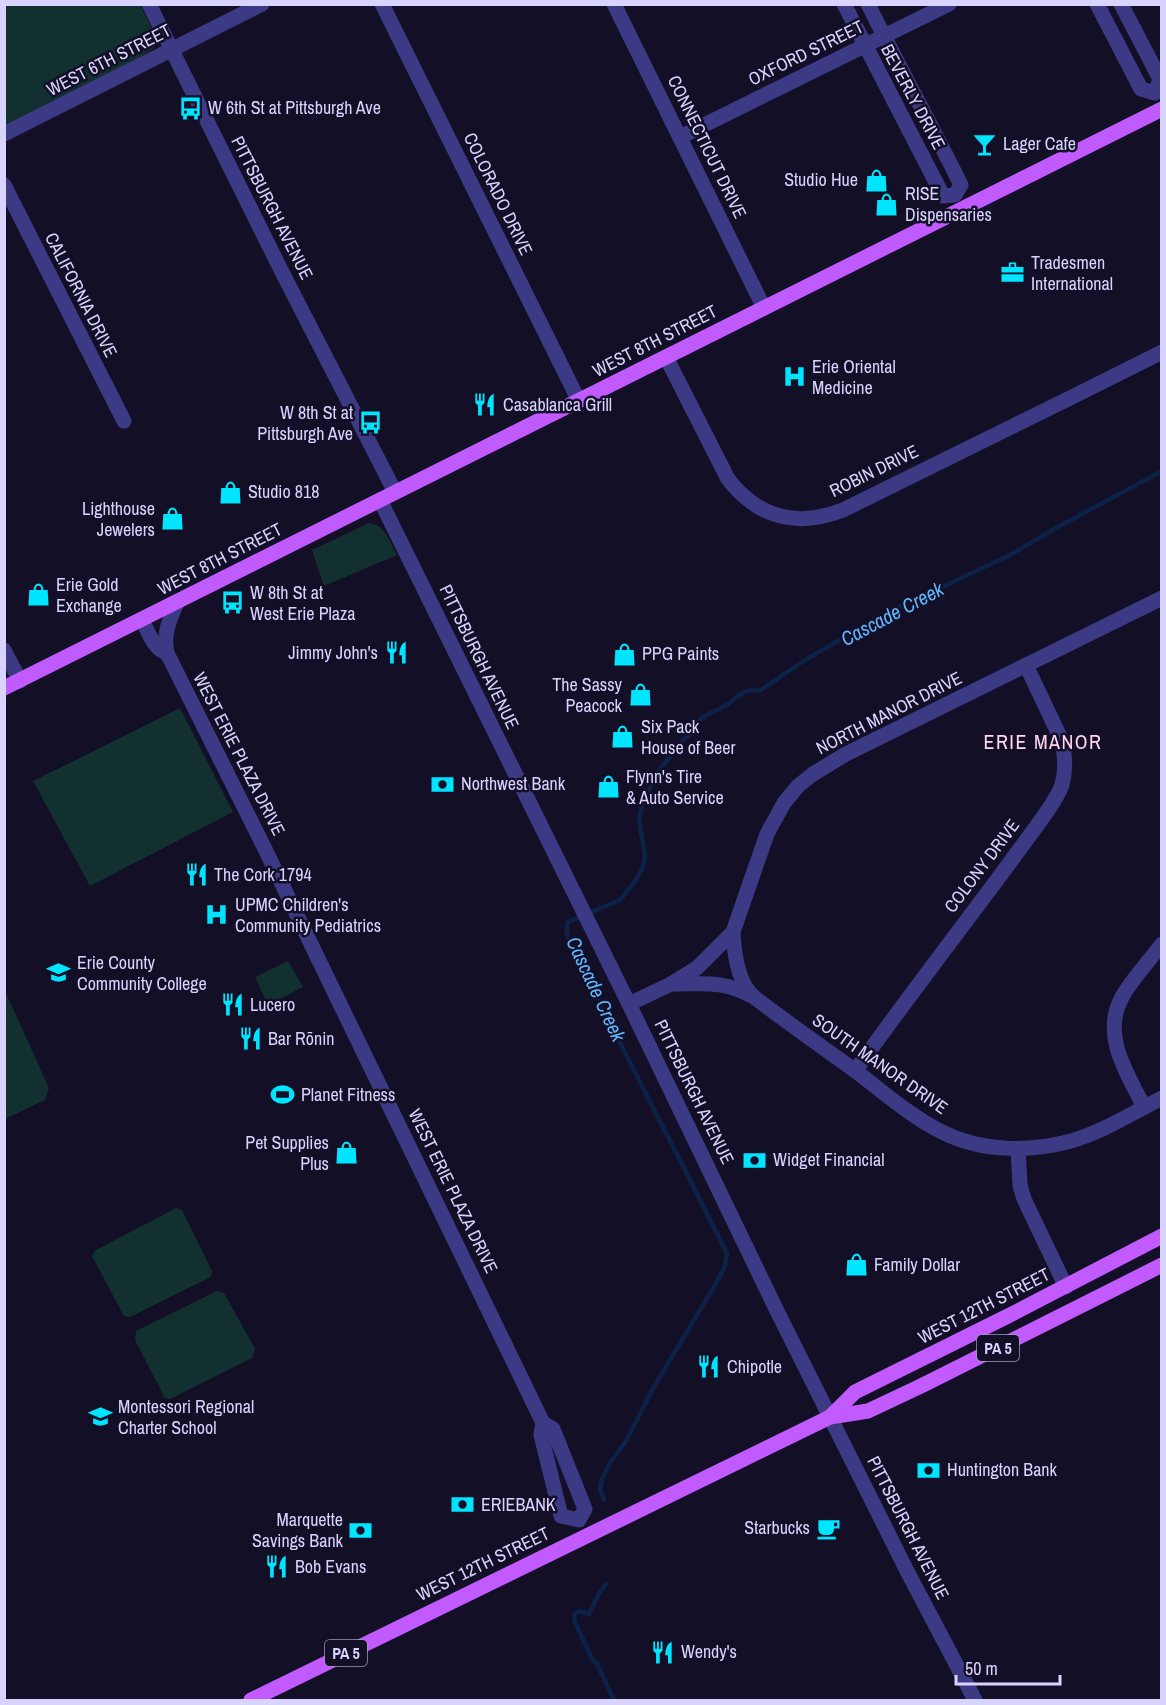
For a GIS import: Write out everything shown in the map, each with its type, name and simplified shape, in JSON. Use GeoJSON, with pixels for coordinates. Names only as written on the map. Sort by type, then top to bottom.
{"type":"FeatureCollection","features":[{"type":"Feature","properties":{"kind":"main road","name":"WEST 8TH STREET"},"geometry":{"type":"LineString","coordinates":[[4,688],[764,308],[957,202],[1161,108]]}},
{"type":"Feature","properties":{"kind":"main road","name":"WEST 12TH STREET"},"geometry":{"type":"LineString","coordinates":[[830,1417],[855,1392],[1066,1287],[1161,1236]]}},
{"type":"Feature","properties":{"kind":"main road","name":"WEST 12TH STREET"},"geometry":{"type":"LineString","coordinates":[[251,1701],[830,1417],[868,1411],[1161,1265]]}},
{"type":"Feature","properties":{"kind":"street","name":"PITTSBURGH AVENUE"},"geometry":{"type":"LineString","coordinates":[[148,4],[395,492]]}},
{"type":"Feature","properties":{"kind":"street","name":"WEST 6TH STREET"},"geometry":{"type":"LineString","coordinates":[[4,134],[262,4]]}},
{"type":"Feature","properties":{"kind":"street","name":"COLORADO DRIVE"},"geometry":{"type":"LineString","coordinates":[[382,4],[579,401]]}},
{"type":"Feature","properties":{"kind":"street","name":"CONNECTICUT DRIVE"},"geometry":{"type":"LineString","coordinates":[[614,4],[764,308]]}},
{"type":"Feature","properties":{"kind":"street","name":"BEVERLY DRIVE"},"geometry":{"type":"LineString","coordinates":[[844,4],[943,196],[957,202],[961,185],[867,4]]}},
{"type":"Feature","properties":{"kind":"street","name":"OXFORD STREET"},"geometry":{"type":"LineString","coordinates":[[680,137],[949,4]]}},
{"type":"Feature","properties":{"kind":"street"},"geometry":{"type":"LineString","coordinates":[[1097,4],[1141,89],[1155,93]]}},
{"type":"Feature","properties":{"kind":"street"},"geometry":{"type":"LineString","coordinates":[[1121,4],[1160,79],[1155,93],[1161,108]]}},
{"type":"Feature","properties":{"kind":"street","name":"CALIFORNIA DRIVE"},"geometry":{"type":"LineString","coordinates":[[4,185],[124,421]]}},
{"type":"Feature","properties":{"kind":"street","name":"ROBIN DRIVE"},"geometry":{"type":"LineString","coordinates":[[666,357],[728,479],[737,490],[767,512],[781,517],[796,518],[818,517],[843,510],[1161,351]]}},
{"type":"Feature","properties":{"kind":"street","name":"PITTSBURGH AVENUE"},"geometry":{"type":"LineString","coordinates":[[380,500],[830,1417],[975,1701]]}},
{"type":"Feature","properties":{"kind":"street","name":"NORTH MANOR DRIVE"},"geometry":{"type":"LineString","coordinates":[[629,1004],[671,984],[697,968],[733,932],[767,834],[784,803],[798,786],[813,774],[846,754],[1161,598]]}},
{"type":"Feature","properties":{"kind":"street","name":"WEST ERIE PLAZA DRIVE"},"geometry":{"type":"LineString","coordinates":[[177,603],[166,630],[167,653],[256,829],[543,1423],[553,1429],[585,1509],[579,1520]]}},
{"type":"Feature","properties":{"kind":"street","name":"WEST ERIE PLAZA DRIVE"},"geometry":{"type":"LineString","coordinates":[[142,620],[158,648],[167,653]]}},
{"type":"Feature","properties":{"kind":"street"},"geometry":{"type":"LineString","coordinates":[[4,650],[20,681]]}},
{"type":"Feature","properties":{"kind":"street","name":"COLONY DRIVE"},"geometry":{"type":"LineString","coordinates":[[855,1071],[1054,801],[1062,785],[1064,749],[1061,739],[1026,665]]}},
{"type":"Feature","properties":{"kind":"street","name":"SOUTH MANOR DRIVE"},"geometry":{"type":"LineString","coordinates":[[733,932],[741,979],[754,997]]}},
{"type":"Feature","properties":{"kind":"street"},"geometry":{"type":"LineString","coordinates":[[1144,1107],[1117,1051],[1114,1031],[1121,997],[1161,944]]}},
{"type":"Feature","properties":{"kind":"street","name":"SOUTH MANOR DRIVE"},"geometry":{"type":"LineString","coordinates":[[671,984],[717,983],[738,989],[754,997],[910,1112],[941,1132],[976,1144],[1018,1149],[1052,1145],[1084,1137],[1161,1098]]}},
{"type":"Feature","properties":{"kind":"street"},"geometry":{"type":"LineString","coordinates":[[1018,1149],[1020,1185],[1024,1199],[1066,1287]]}},
{"type":"Feature","properties":{"kind":"street","name":"WEST ERIE PLAZA DRIVE"},"geometry":{"type":"LineString","coordinates":[[543,1423],[540,1435],[561,1516],[579,1520]]}},
{"type":"Feature","properties":{"kind":"street","name":"WEST ERIE PLAZA DRIVE"},"geometry":{"type":"LineString","coordinates":[[579,1520],[586,1536]]}},
{"type":"Feature","properties":{"kind":"green space"},"geometry":{"type":"Polygon","coordinates":[[[5,5],[140,5],[158,40],[154,48],[128,65],[5,125],[5,5]]]}},
{"type":"Feature","properties":{"kind":"green space"},"geometry":{"type":"Polygon","coordinates":[[[369,523],[383,530],[397,555],[324,586],[312,550],[369,523]]]}},
{"type":"Feature","properties":{"kind":"green space"},"geometry":{"type":"Polygon","coordinates":[[[180,708],[233,812],[90,886],[33,781],[180,708]]]}},
{"type":"Feature","properties":{"kind":"green space"},"geometry":{"type":"Polygon","coordinates":[[[288,961],[303,987],[268,1005],[255,977],[288,961]]]}},
{"type":"Feature","properties":{"kind":"green space"},"geometry":{"type":"Polygon","coordinates":[[[5,991],[49,1088],[45,1100],[5,1119],[5,991]]]}},
{"type":"Feature","properties":{"kind":"green space"},"geometry":{"type":"Polygon","coordinates":[[[176,1208],[182,1210],[212,1271],[211,1277],[130,1317],[124,1316],[92,1256],[96,1250],[176,1208]]]}},
{"type":"Feature","properties":{"kind":"green space"},"geometry":{"type":"Polygon","coordinates":[[[217,1291],[224,1293],[255,1349],[252,1358],[170,1399],[165,1398],[135,1340],[136,1331],[217,1291]]]}},
{"type":"Feature","properties":{"kind":"waterway","name":"Cascade Creek"},"geometry":{"type":"LineString","coordinates":[[604,1500],[600,1489],[602,1479],[718,1280],[725,1266],[727,1253],[571,946],[567,931],[568,922],[620,900],[636,880],[643,867],[645,856],[639,820],[643,801],[654,777],[683,740],[695,730],[700,719],[746,691],[761,690],[802,662],[878,617],[1008,556],[1162,471]]}},
{"type":"Feature","properties":{"kind":"waterway","name":"Cascade Creek"},"geometry":{"type":"LineString","coordinates":[[606,1584],[589,1614],[579,1611],[575,1614],[574,1620],[614,1700]]}},
{"type":"Feature","properties":{"kind":"place","name":"W 6th St at Pittsburgh Ave"},"geometry":{"type":"Point","coordinates":[190,108]}},
{"type":"Feature","properties":{"kind":"place","name":"Lager Cafe"},"geometry":{"type":"Point","coordinates":[985,144]}},
{"type":"Feature","properties":{"kind":"place","name":"Studio Hue"},"geometry":{"type":"Point","coordinates":[876,180]}},
{"type":"Feature","properties":{"kind":"place","name":"RISE Dispensaries"},"geometry":{"type":"Point","coordinates":[887,204]}},
{"type":"Feature","properties":{"kind":"place","name":"Tradesmen International"},"geometry":{"type":"Point","coordinates":[1013,273]}},
{"type":"Feature","properties":{"kind":"place","name":"Erie Oriental Medicine"},"geometry":{"type":"Point","coordinates":[794,377]}},
{"type":"Feature","properties":{"kind":"place","name":"Casablanca Grill"},"geometry":{"type":"Point","coordinates":[485,405]}},
{"type":"Feature","properties":{"kind":"place","name":"W 8th St at Pittsburgh Ave"},"geometry":{"type":"Point","coordinates":[371,423]}},
{"type":"Feature","properties":{"kind":"place","name":"Studio 818"},"geometry":{"type":"Point","coordinates":[230,492]}},
{"type":"Feature","properties":{"kind":"place","name":"Lighthouse Jewelers"},"geometry":{"type":"Point","coordinates":[173,519]}},
{"type":"Feature","properties":{"kind":"place","name":"Erie Gold Exchange"},"geometry":{"type":"Point","coordinates":[38,595]}},
{"type":"Feature","properties":{"kind":"place","name":"W 8th St at West Erie Plaza"},"geometry":{"type":"Point","coordinates":[232,603]}},
{"type":"Feature","properties":{"kind":"place","name":"Jimmy John's"},"geometry":{"type":"Point","coordinates":[396,653]}},
{"type":"Feature","properties":{"kind":"place","name":"PPG Paints"},"geometry":{"type":"Point","coordinates":[624,654]}},
{"type":"Feature","properties":{"kind":"place","name":"The Sassy Peacock"},"geometry":{"type":"Point","coordinates":[640,695]}},
{"type":"Feature","properties":{"kind":"place","name":"Six Pack House of Beer"},"geometry":{"type":"Point","coordinates":[623,737]}},
{"type":"Feature","properties":{"kind":"place","name":"Northwest Bank"},"geometry":{"type":"Point","coordinates":[443,784]}},
{"type":"Feature","properties":{"kind":"place","name":"Flynn's Tire & Auto Service"},"geometry":{"type":"Point","coordinates":[608,787]}},
{"type":"Feature","properties":{"kind":"place","name":"The Cork 1794"},"geometry":{"type":"Point","coordinates":[196,875]}},
{"type":"Feature","properties":{"kind":"place","name":"UPMC Children's Community Pediatrics"},"geometry":{"type":"Point","coordinates":[217,915]}},
{"type":"Feature","properties":{"kind":"place","name":"Erie County Community College"},"geometry":{"type":"Point","coordinates":[59,973]}},
{"type":"Feature","properties":{"kind":"place","name":"Lucero"},"geometry":{"type":"Point","coordinates":[232,1005]}},
{"type":"Feature","properties":{"kind":"place","name":"Bar Rōnin"},"geometry":{"type":"Point","coordinates":[250,1039]}},
{"type":"Feature","properties":{"kind":"place","name":"Planet Fitness"},"geometry":{"type":"Point","coordinates":[283,1095]}},
{"type":"Feature","properties":{"kind":"place","name":"Pet Supplies Plus"},"geometry":{"type":"Point","coordinates":[347,1153]}},
{"type":"Feature","properties":{"kind":"place","name":"Widget Financial"},"geometry":{"type":"Point","coordinates":[755,1160]}},
{"type":"Feature","properties":{"kind":"place","name":"Family Dollar"},"geometry":{"type":"Point","coordinates":[856,1265]}},
{"type":"Feature","properties":{"kind":"place","name":"Chipotle"},"geometry":{"type":"Point","coordinates":[709,1367]}},
{"type":"Feature","properties":{"kind":"place","name":"Montessori Regional Charter School"},"geometry":{"type":"Point","coordinates":[100,1417]}},
{"type":"Feature","properties":{"kind":"place","name":"Huntington Bank"},"geometry":{"type":"Point","coordinates":[929,1470]}},
{"type":"Feature","properties":{"kind":"place","name":"ERIEBANK"},"geometry":{"type":"Point","coordinates":[463,1505]}},
{"type":"Feature","properties":{"kind":"place","name":"Starbucks"},"geometry":{"type":"Point","coordinates":[828,1528]}},
{"type":"Feature","properties":{"kind":"place","name":"Marquette Savings Bank"},"geometry":{"type":"Point","coordinates":[361,1530]}},
{"type":"Feature","properties":{"kind":"place","name":"Bob Evans"},"geometry":{"type":"Point","coordinates":[277,1567]}},
{"type":"Feature","properties":{"kind":"place","name":"Wendy's"},"geometry":{"type":"Point","coordinates":[663,1652]}},
{"type":"Feature","properties":{"kind":"district","name":"ERIE MANOR"},"geometry":{"type":"Point","coordinates":[1043,742]}}]}
